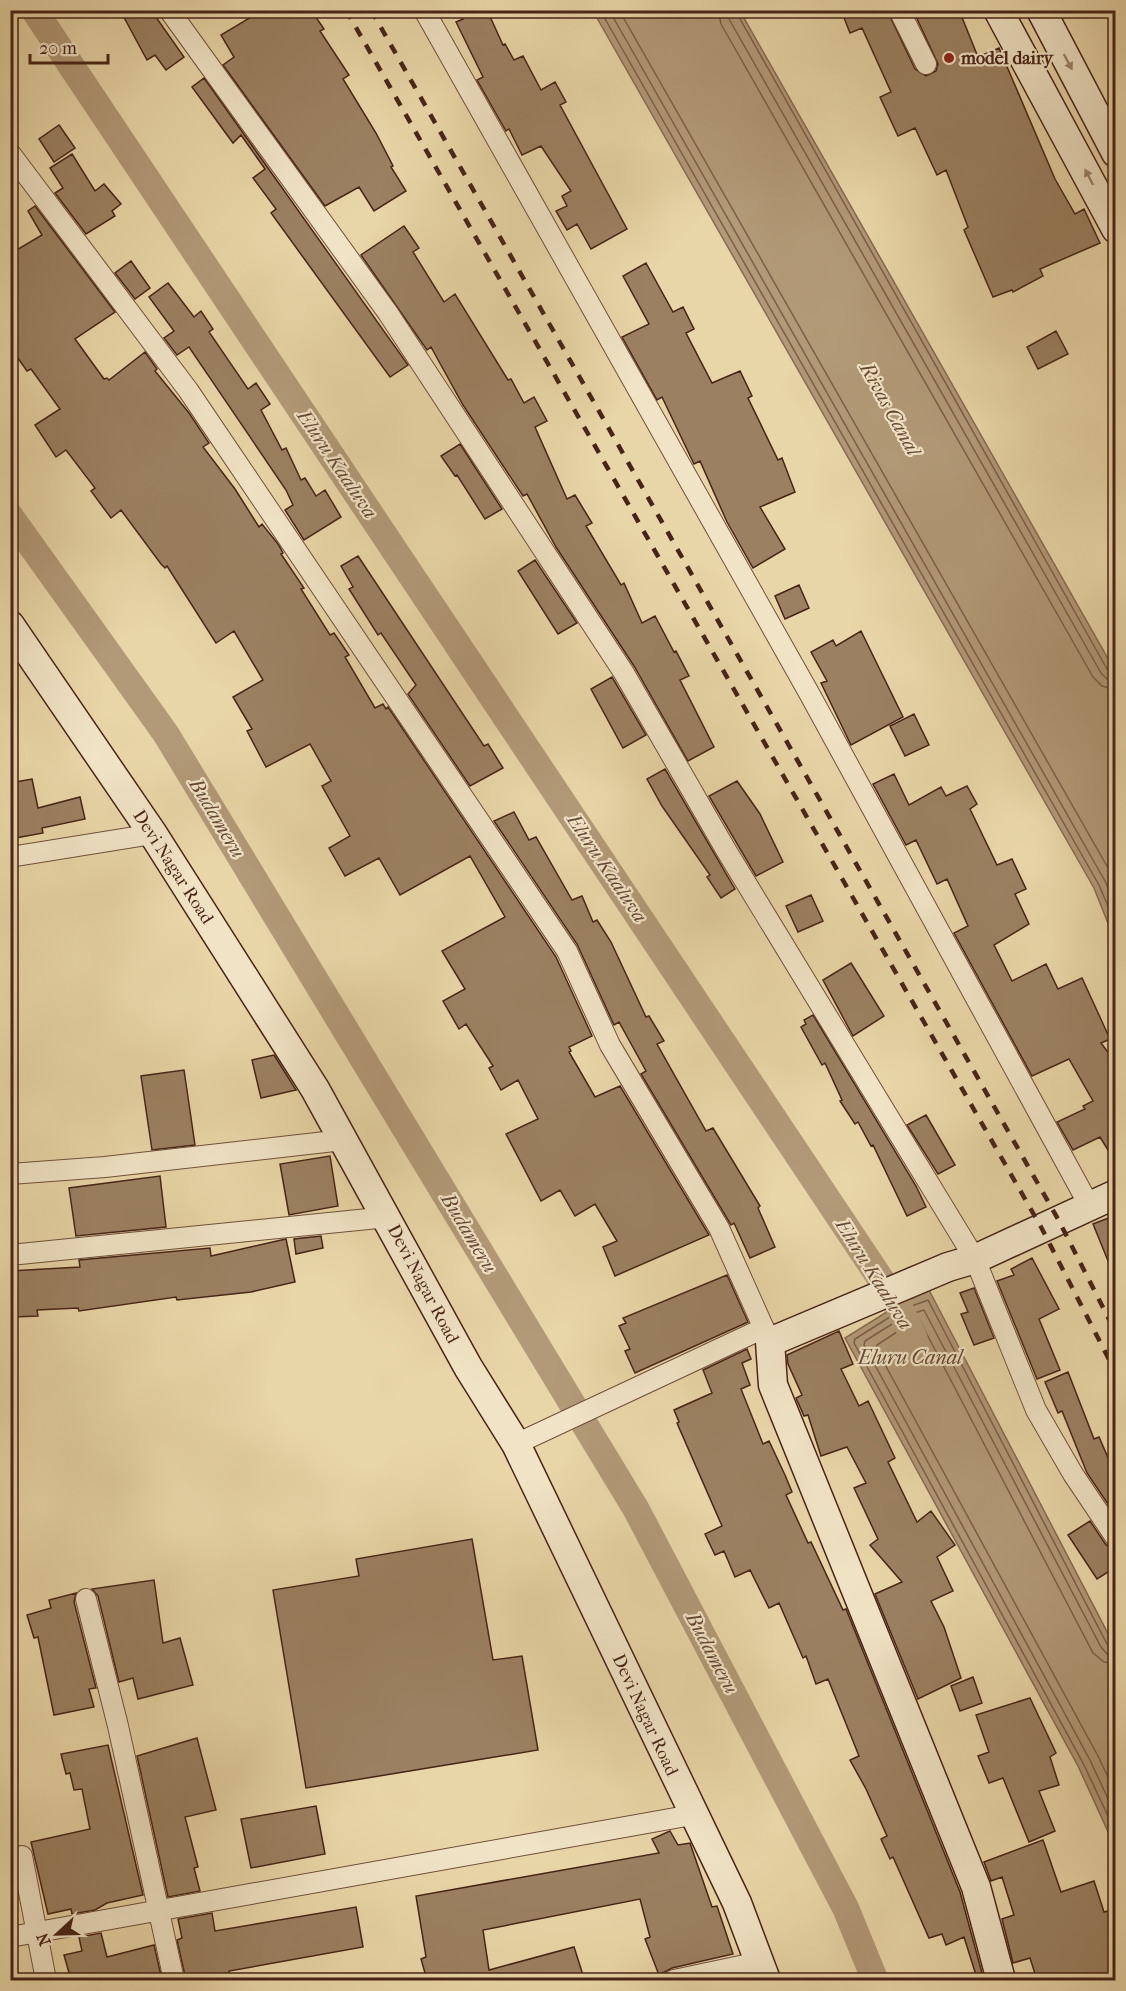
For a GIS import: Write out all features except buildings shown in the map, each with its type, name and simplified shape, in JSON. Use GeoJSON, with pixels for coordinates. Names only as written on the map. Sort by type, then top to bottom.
{"type":"FeatureCollection","features":[{"type":"Feature","properties":{"kind":"street"},"geometry":{"type":"LineString","coordinates":[[169,10],[388,313],[624,673],[726,850],[975,1259],[1036,1410],[1073,1474],[1116,1538]]}},
{"type":"Feature","properties":{"kind":"street"},"geometry":{"type":"LineString","coordinates":[[424,10],[809,693],[1089,1205]]}},
{"type":"Feature","properties":{"kind":"street"},"geometry":{"type":"LineString","coordinates":[[899,10],[926,64]]}},
{"type":"Feature","properties":{"kind":"street"},"geometry":{"type":"LineString","coordinates":[[998,10],[1116,230]]}},
{"type":"Feature","properties":{"kind":"street"},"geometry":{"type":"LineString","coordinates":[[1041,10],[1115,152]]}},
{"type":"Feature","properties":{"kind":"street"},"geometry":{"type":"LineString","coordinates":[[10,153],[188,390],[567,951],[610,1045],[719,1228],[767,1335],[773,1385],[976,1887],[1001,1980]]}},
{"type":"Feature","properties":{"kind":"street","name":"Devi Nagar Road"},"geometry":{"type":"LineString","coordinates":[[10,625],[153,834],[315,1089],[388,1217],[468,1367],[516,1444],[736,1903],[763,1971]]}},
{"type":"Feature","properties":{"kind":"street"},"geometry":{"type":"LineString","coordinates":[[10,857],[153,834]]}},
{"type":"Feature","properties":{"kind":"street"},"geometry":{"type":"LineString","coordinates":[[10,1174],[105,1167],[343,1140]]}},
{"type":"Feature","properties":{"kind":"street"},"geometry":{"type":"LineString","coordinates":[[516,1444],[649,1379],[767,1335],[818,1320],[948,1267],[975,1259],[1116,1194]]}},
{"type":"Feature","properties":{"kind":"street"},"geometry":{"type":"LineString","coordinates":[[10,1255],[388,1217]]}},
{"type":"Feature","properties":{"kind":"street"},"geometry":{"type":"LineString","coordinates":[[86,1599],[160,1910],[174,1980]]}},
{"type":"Feature","properties":{"kind":"street"},"geometry":{"type":"LineString","coordinates":[[10,1936],[692,1815]]}},
{"type":"Feature","properties":{"kind":"street"},"geometry":{"type":"LineString","coordinates":[[22,1856],[46,1980]]}},
{"type":"Feature","properties":{"kind":"street"},"geometry":{"type":"LineString","coordinates":[[674,1980],[763,1971]]}},
{"type":"Feature","properties":{"kind":"water","name":"Rivas Canal"},"geometry":{"type":"Polygon","coordinates":[[[593,11],[740,11],[1115,671],[1115,941],[1094,888],[593,11]]]}},
{"type":"Feature","properties":{"kind":"water","name":"Eluru Canal"},"geometry":{"type":"Polygon","coordinates":[[[929,1290],[1115,1647],[1115,1847],[1078,1766],[845,1338],[898,1305],[929,1290]]]}},
{"type":"Feature","properties":{"kind":"waterway","name":"Eluru Kaaluva"},"geometry":{"type":"LineString","coordinates":[[34,10],[898,1305],[914,1338]]}},
{"type":"Feature","properties":{"kind":"waterway","name":"Budameru"},"geometry":{"type":"LineString","coordinates":[[10,516],[166,734],[636,1509],[846,1909],[875,1980]]}},
{"type":"Feature","properties":{"kind":"railway"},"geometry":{"type":"LineString","coordinates":[[346,10],[1041,1227],[1116,1373]]}},
{"type":"Feature","properties":{"kind":"railway"},"geometry":{"type":"LineString","coordinates":[[371,10],[1058,1219],[1116,1333]]}},
{"type":"Feature","properties":{"kind":"place","name":"model dairy"},"geometry":{"type":"Point","coordinates":[949,58]}}]}
